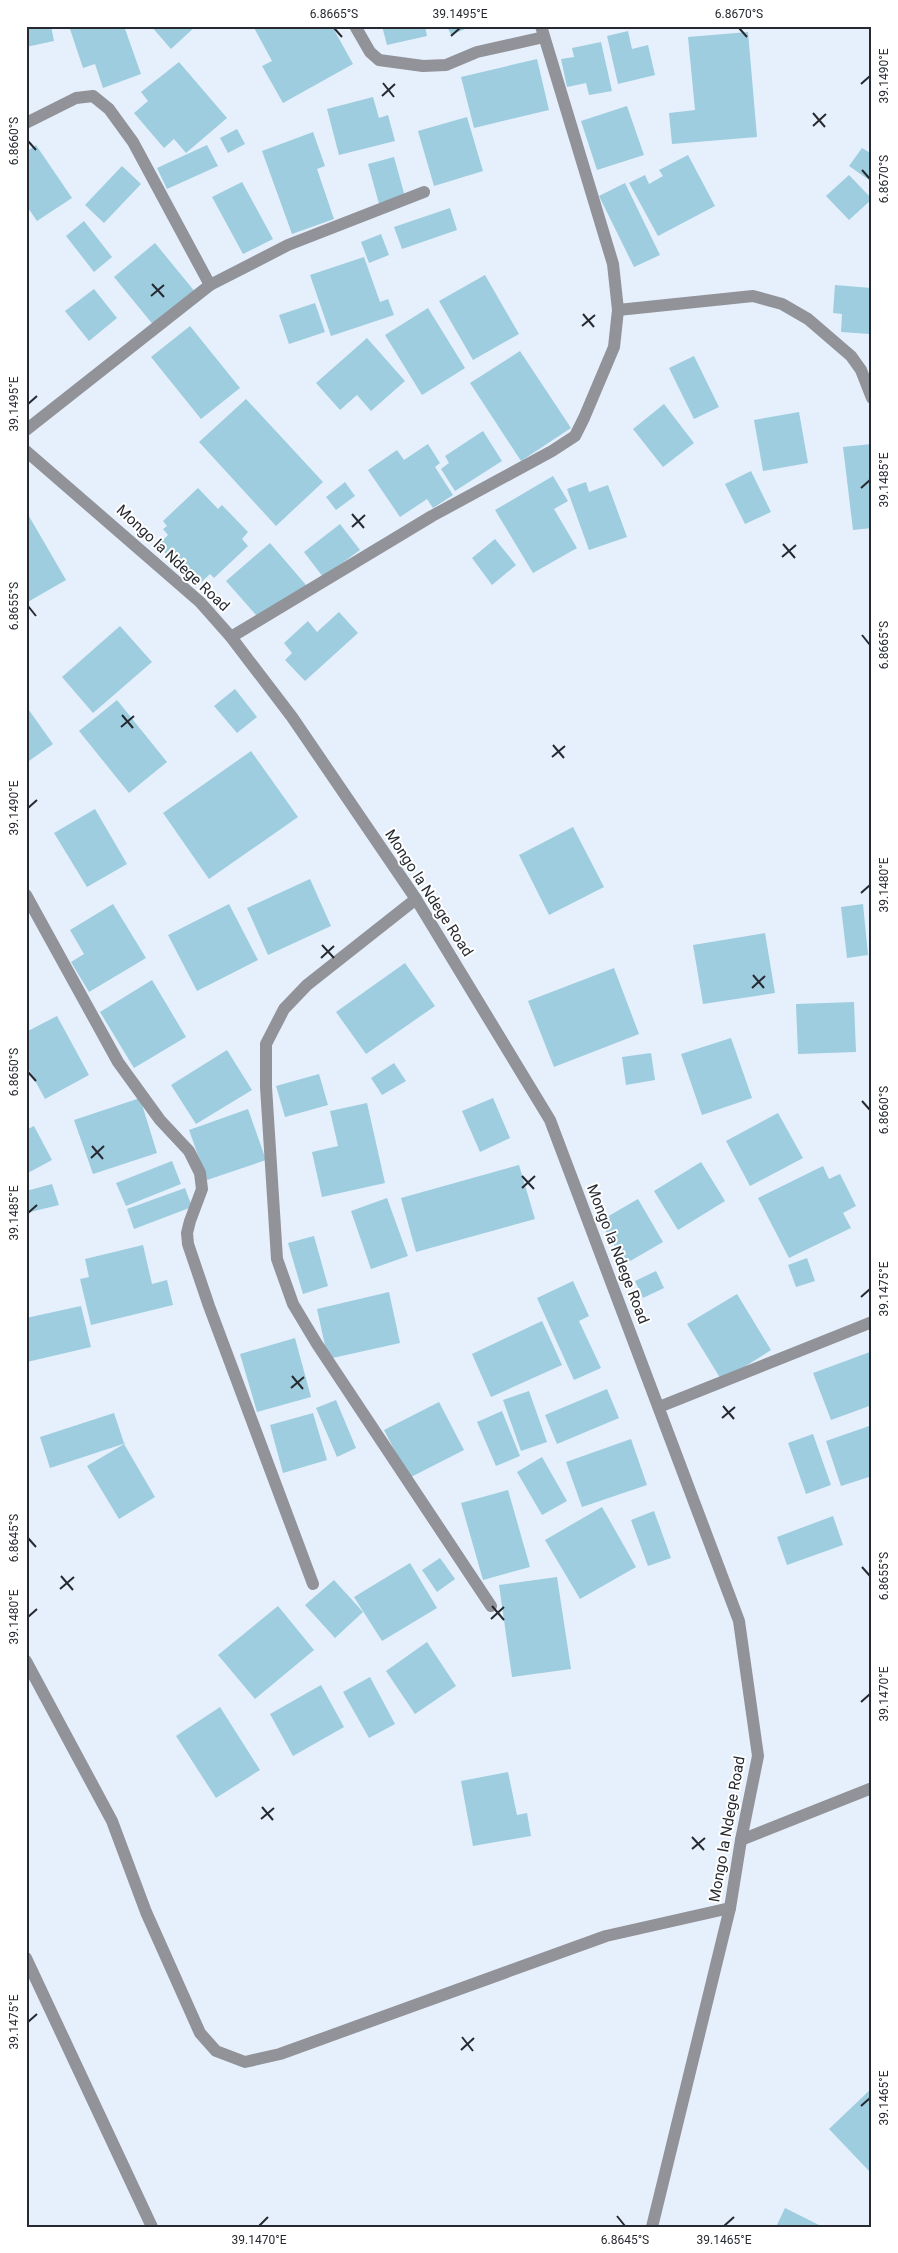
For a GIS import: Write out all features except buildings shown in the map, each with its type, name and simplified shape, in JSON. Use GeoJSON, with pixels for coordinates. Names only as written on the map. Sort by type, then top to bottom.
{"type":"FeatureCollection","features":[{"type":"Feature","properties":{"kind":"street"},"geometry":{"type":"LineString","coordinates":[[231,637],[432,516],[552,451],[574,436],[584,418],[614,347],[618,310],[613,264],[542,32],[477,52],[446,65],[422,66],[379,60],[370,52],[355,26]]}},
{"type":"Feature","properties":{"kind":"street"},"geometry":{"type":"LineString","coordinates":[[26,123],[76,98],[94,96],[110,109],[133,142],[210,286]]}},
{"type":"Feature","properties":{"kind":"street"},"geometry":{"type":"LineString","coordinates":[[26,430],[210,286],[288,245],[424,192]]}},
{"type":"Feature","properties":{"kind":"street"},"geometry":{"type":"LineString","coordinates":[[618,310],[753,296],[782,304],[808,319],[851,356],[861,370],[872,398]]}},
{"type":"Feature","properties":{"kind":"street","name":"Mongo la Ndege Road"},"geometry":{"type":"LineString","coordinates":[[26,451],[200,602],[231,637],[292,717],[416,899],[550,1120],[738,1621],[758,1756],[741,1840],[730,1908],[652,2227]]}},
{"type":"Feature","properties":{"kind":"street"},"geometry":{"type":"LineString","coordinates":[[26,895],[118,1062],[160,1120],[189,1151],[200,1173],[202,1189],[190,1221],[187,1233],[188,1244],[209,1306],[313,1584]]}},
{"type":"Feature","properties":{"kind":"street"},"geometry":{"type":"LineString","coordinates":[[416,899],[307,984],[284,1009],[266,1044],[266,1087],[277,1259],[293,1304],[317,1344],[491,1606]]}},
{"type":"Feature","properties":{"kind":"street"},"geometry":{"type":"LineString","coordinates":[[659,1407],[872,1322]]}},
{"type":"Feature","properties":{"kind":"street"},"geometry":{"type":"LineString","coordinates":[[26,1661],[112,1821],[146,1912],[200,2033],[216,2051],[245,2062],[280,2054],[606,1936],[730,1908]]}},
{"type":"Feature","properties":{"kind":"street"},"geometry":{"type":"LineString","coordinates":[[741,1840],[872,1788]]}},
{"type":"Feature","properties":{"kind":"street"},"geometry":{"type":"LineString","coordinates":[[26,1958],[152,2227]]}}]}
